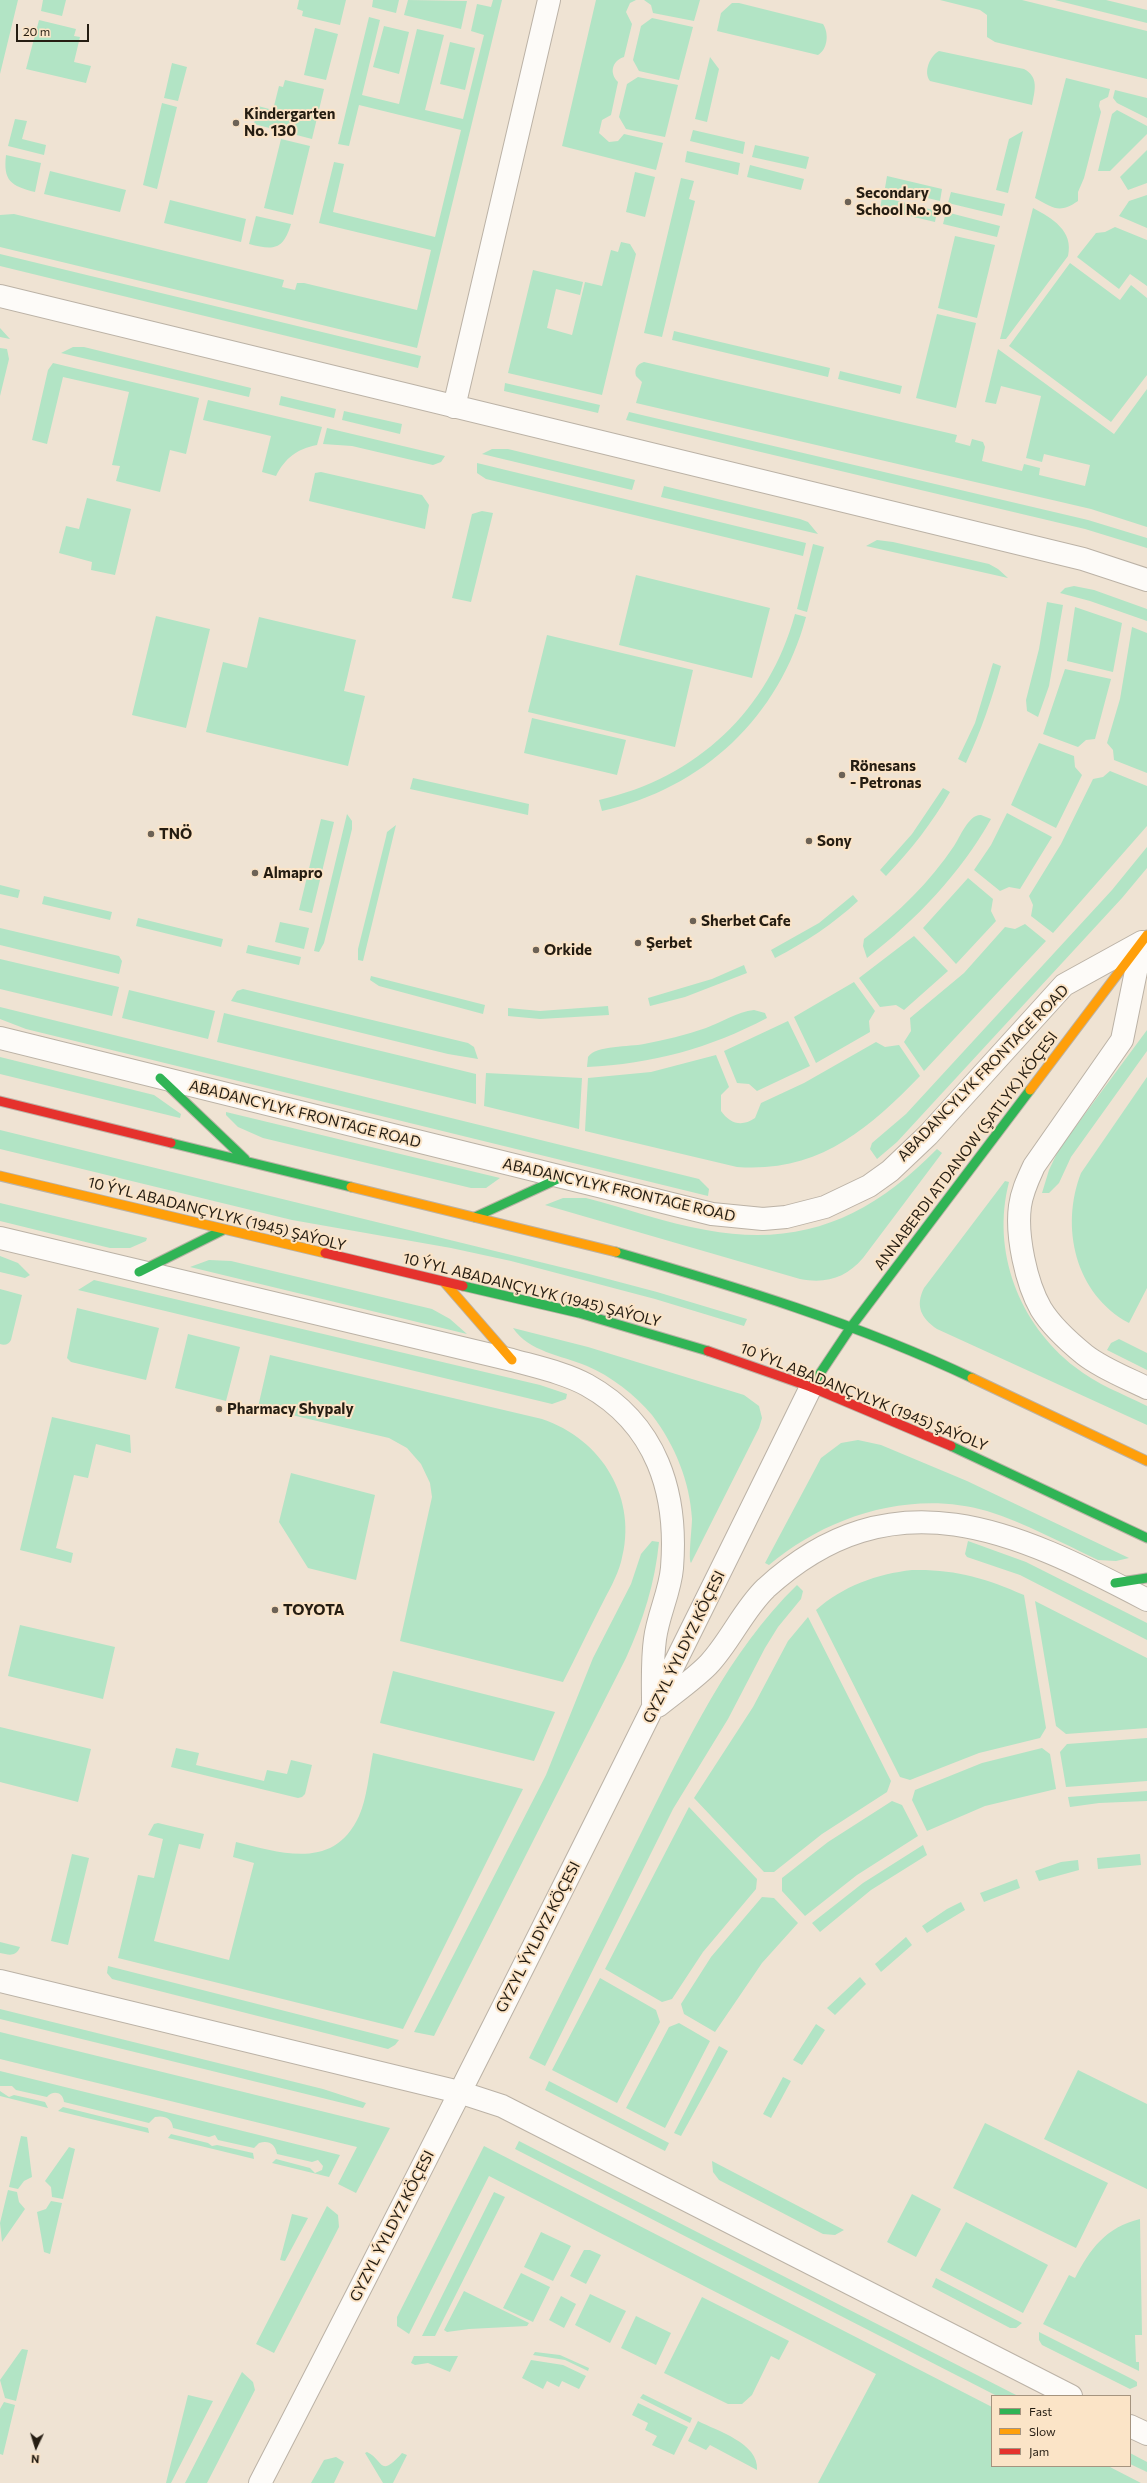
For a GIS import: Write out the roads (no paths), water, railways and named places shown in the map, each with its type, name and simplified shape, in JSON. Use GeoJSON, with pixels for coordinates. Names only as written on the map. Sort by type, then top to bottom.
{"type":"FeatureCollection","features":[{"type":"Feature","properties":{"kind":"main road","name":"ANNABERDI ATDANOW (ŞATLYK) KÖÇESI"},"geometry":{"type":"LineString","coordinates":[[812,1387],[851,1326],[1144,938]]}},
{"type":"Feature","properties":{"kind":"main road"},"geometry":{"type":"LineString","coordinates":[[160,1078],[246,1160]]}},
{"type":"Feature","properties":{"kind":"main road"},"geometry":{"type":"LineString","coordinates":[[0,1100],[605,1249],[738,1287],[851,1326],[963,1374],[1147,1461]]}},
{"type":"Feature","properties":{"kind":"main road","name":"10 ÝYL ABADANÇYLYK (1945) ŞAÝOLY"},"geometry":{"type":"LineString","coordinates":[[0,1176],[445,1283],[586,1315],[720,1354],[812,1387],[932,1437],[1147,1538]]}},
{"type":"Feature","properties":{"kind":"main road"},"geometry":{"type":"LineString","coordinates":[[475,1217],[560,1178]]}},
{"type":"Feature","properties":{"kind":"main road"},"geometry":{"type":"LineString","coordinates":[[139,1272],[223,1230]]}},
{"type":"Feature","properties":{"kind":"main road"},"geometry":{"type":"LineString","coordinates":[[445,1283],[512,1360]]}},
{"type":"Feature","properties":{"kind":"main road"},"geometry":{"type":"LineString","coordinates":[[1115,1583],[1147,1578]]}},
{"type":"Feature","properties":{"kind":"street"},"geometry":{"type":"LineString","coordinates":[[454,407],[549,0]]}},
{"type":"Feature","properties":{"kind":"street"},"geometry":{"type":"LineString","coordinates":[[0,296],[1083,559],[1147,580]]}},
{"type":"Feature","properties":{"kind":"street"},"geometry":{"type":"LineString","coordinates":[[1144,938],[1122,1040],[1034,1166],[1023,1194],[1019,1230],[1031,1285],[1041,1308],[1052,1324],[1087,1356],[1147,1388]]}},
{"type":"Feature","properties":{"kind":"street","name":"ABADANCYLYK FRONTAGE ROAD"},"geometry":{"type":"LineString","coordinates":[[0,1038],[560,1178],[712,1214],[738,1218],[786,1217],[825,1207],[869,1186],[928,1135],[1064,985],[1144,938]]}},
{"type":"Feature","properties":{"kind":"street"},"geometry":{"type":"LineString","coordinates":[[0,1238],[512,1360],[586,1385],[624,1412],[644,1434],[667,1485],[672,1511],[672,1570],[654,1639],[653,1710]]}},
{"type":"Feature","properties":{"kind":"street","name":"GYZYL ÝYLDYZ KÖÇESI"},"geometry":{"type":"LineString","coordinates":[[260,2483],[653,1710],[812,1387]]}},
{"type":"Feature","properties":{"kind":"street"},"geometry":{"type":"LineString","coordinates":[[653,1710],[708,1665],[765,1590],[795,1564],[820,1547],[843,1536],[862,1530],[898,1524],[961,1524],[1021,1540],[1115,1583],[1147,1600]]}},
{"type":"Feature","properties":{"kind":"street"},"geometry":{"type":"LineString","coordinates":[[0,1981],[459,2092],[502,2106],[1069,2395]]}},
{"type":"Feature","properties":{"kind":"street"},"geometry":{"type":"LineString","coordinates":[[1131,2426],[1147,2434]]}},
{"type":"Feature","properties":{"kind":"place","name":"Kindergarten No. 130"},"geometry":{"type":"Point","coordinates":[236,123]}},
{"type":"Feature","properties":{"kind":"place","name":"Secondary School No. 90"},"geometry":{"type":"Point","coordinates":[848,202]}},
{"type":"Feature","properties":{"kind":"place","name":"Rönesans - Petronas"},"geometry":{"type":"Point","coordinates":[842,775]}},
{"type":"Feature","properties":{"kind":"place","name":"TNÖ"},"geometry":{"type":"Point","coordinates":[151,834]}},
{"type":"Feature","properties":{"kind":"place","name":"Sony"},"geometry":{"type":"Point","coordinates":[809,841]}},
{"type":"Feature","properties":{"kind":"place","name":"Almapro"},"geometry":{"type":"Point","coordinates":[255,873]}},
{"type":"Feature","properties":{"kind":"place","name":"Sherbet Cafe"},"geometry":{"type":"Point","coordinates":[693,921]}},
{"type":"Feature","properties":{"kind":"place","name":"Şerbet"},"geometry":{"type":"Point","coordinates":[638,943]}},
{"type":"Feature","properties":{"kind":"place","name":"Orkide"},"geometry":{"type":"Point","coordinates":[536,950]}},
{"type":"Feature","properties":{"kind":"place","name":"Pharmacy Shypaly"},"geometry":{"type":"Point","coordinates":[219,1409]}},
{"type":"Feature","properties":{"kind":"place","name":"TOYOTA"},"geometry":{"type":"Point","coordinates":[275,1610]}}]}
